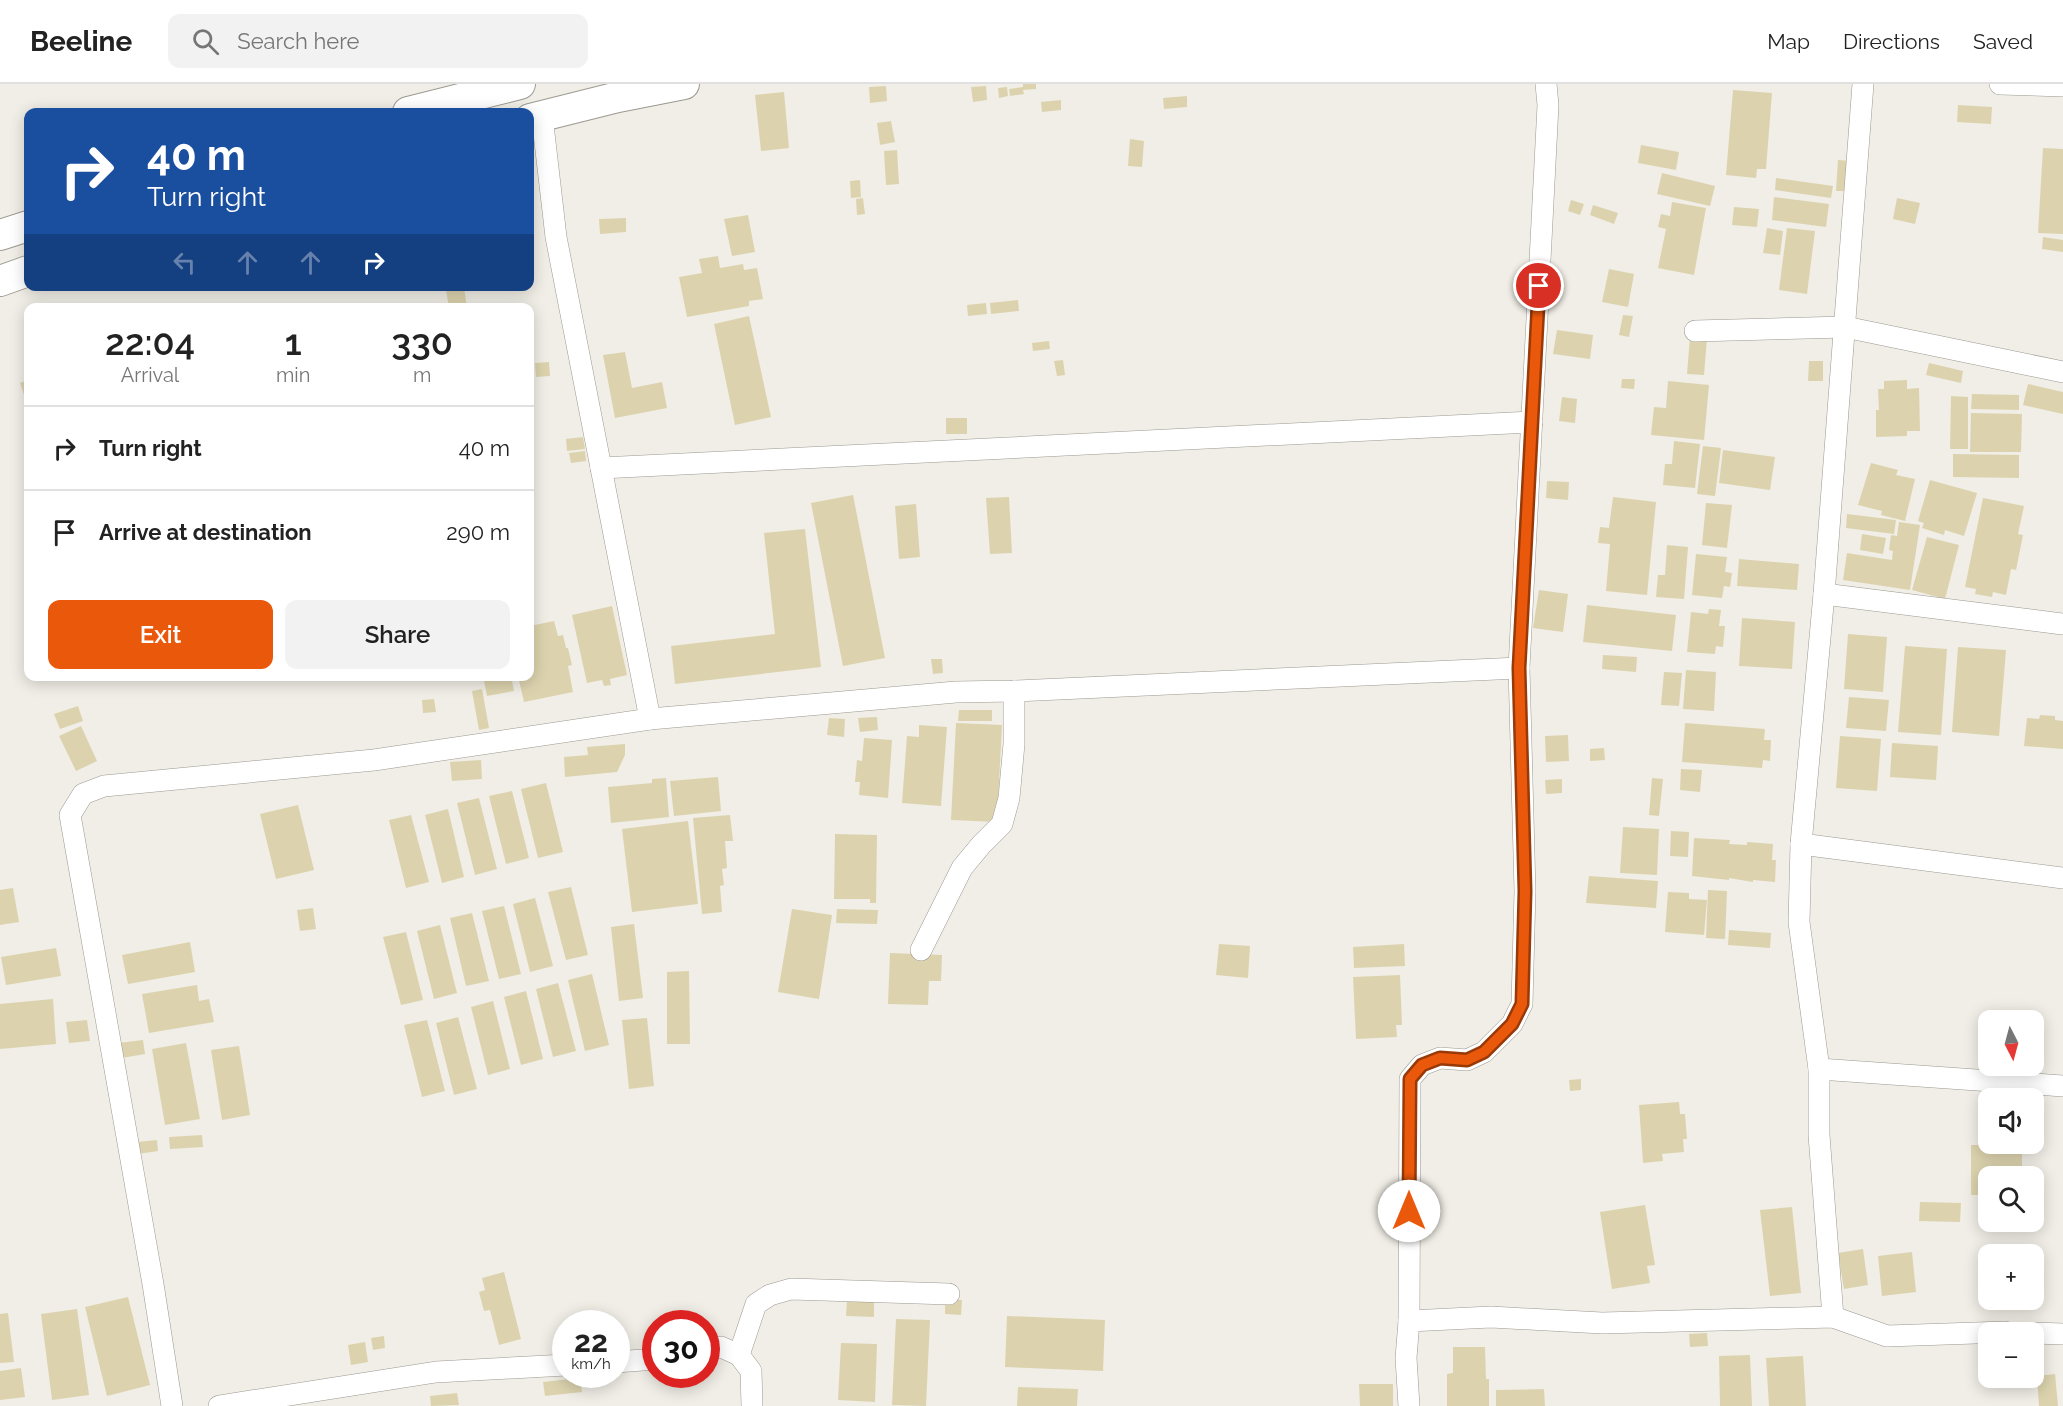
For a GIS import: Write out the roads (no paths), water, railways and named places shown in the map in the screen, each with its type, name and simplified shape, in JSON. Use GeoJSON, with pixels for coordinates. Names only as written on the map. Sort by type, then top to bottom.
{"type":"FeatureCollection","features":[{"type":"Feature","properties":{"kind":"highway"},"geometry":{"type":"LineString","coordinates":[[424,108],[520,84]]}},
{"type":"Feature","properties":{"kind":"highway"},"geometry":{"type":"LineString","coordinates":[[536,118],[618,97],[684,84]]}},
{"type":"Feature","properties":{"kind":"highway"},"geometry":{"type":"LineString","coordinates":[[0,235],[24,227]]}},
{"type":"Feature","properties":{"kind":"highway"},"geometry":{"type":"LineString","coordinates":[[0,281],[24,272]]}},
{"type":"Feature","properties":{"kind":"street"},"geometry":{"type":"LineString","coordinates":[[1409,1406],[1406,1358],[1409,1321],[1410,1079],[1422,1065],[1440,1058],[1467,1060],[1484,1052],[1512,1024],[1522,1004],[1525,891],[1519,668],[1548,105],[1546,84]]}},
{"type":"Feature","properties":{"kind":"street"},"geometry":{"type":"LineString","coordinates":[[1833,1317],[1819,1136],[1819,1069],[1799,922],[1801,844],[1824,594],[1863,84]]}},
{"type":"Feature","properties":{"kind":"street"},"geometry":{"type":"LineString","coordinates":[[2000,84],[2063,86]]}},
{"type":"Feature","properties":{"kind":"street"},"geometry":{"type":"LineString","coordinates":[[536,118],[556,237],[650,719]]}},
{"type":"Feature","properties":{"kind":"street"},"geometry":{"type":"LineString","coordinates":[[1695,331],[1845,327],[2063,372]]}},
{"type":"Feature","properties":{"kind":"street"},"geometry":{"type":"LineString","coordinates":[[601,468],[1532,422]]}},
{"type":"Feature","properties":{"kind":"street"},"geometry":{"type":"LineString","coordinates":[[1824,594],[2063,624]]}},
{"type":"Feature","properties":{"kind":"street"},"geometry":{"type":"LineString","coordinates":[[172,1406],[153,1284],[70,815],[83,794],[104,786],[374,760],[650,719],[956,692],[1519,668]]}},
{"type":"Feature","properties":{"kind":"street"},"geometry":{"type":"LineString","coordinates":[[921,950],[962,868],[1002,824],[1010,787],[1014,744],[1014,691]]}},
{"type":"Feature","properties":{"kind":"street"},"geometry":{"type":"LineString","coordinates":[[1801,844],[2063,878]]}},
{"type":"Feature","properties":{"kind":"street"},"geometry":{"type":"LineString","coordinates":[[1819,1069],[2063,1086]]}},
{"type":"Feature","properties":{"kind":"street"},"geometry":{"type":"LineString","coordinates":[[739,1355],[756,1304],[770,1294],[791,1289],[949,1294]]}},
{"type":"Feature","properties":{"kind":"street"},"geometry":{"type":"LineString","coordinates":[[1409,1321],[1491,1317],[1602,1323],[1833,1317],[1887,1336],[1978,1333]]}},
{"type":"Feature","properties":{"kind":"street"},"geometry":{"type":"LineString","coordinates":[[2044,1333],[2063,1334]]}},
{"type":"Feature","properties":{"kind":"street"},"geometry":{"type":"LineString","coordinates":[[720,1347],[739,1355],[751,1371],[752,1406]]}},
{"type":"Feature","properties":{"kind":"street"},"geometry":{"type":"LineString","coordinates":[[219,1406],[436,1372],[552,1366]]}}]}
